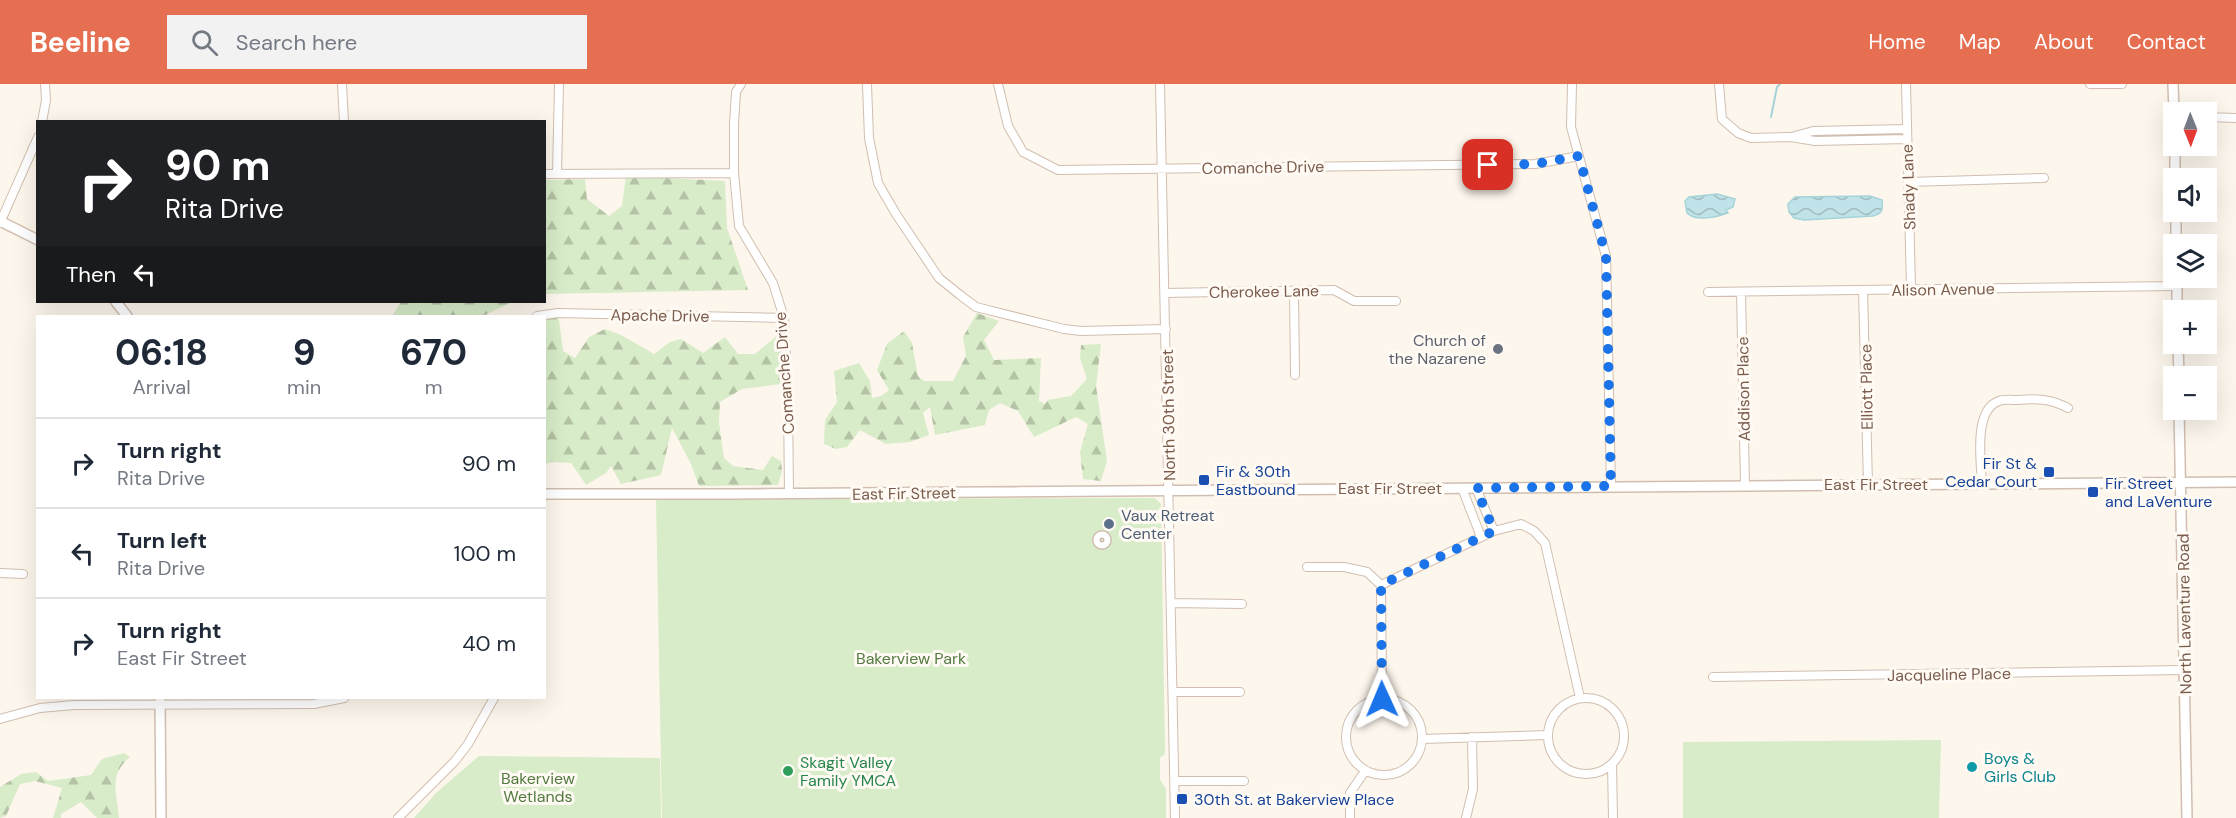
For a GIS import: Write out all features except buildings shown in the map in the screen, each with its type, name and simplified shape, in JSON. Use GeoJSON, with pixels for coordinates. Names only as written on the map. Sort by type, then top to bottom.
{"type":"FeatureCollection","features":[{"type":"Feature","properties":{"kind":"street"},"geometry":{"type":"LineString","coordinates":[[42,120],[46,100],[45,84]]}},
{"type":"Feature","properties":{"kind":"street"},"geometry":{"type":"LineString","coordinates":[[342,84],[344,120]]}},
{"type":"Feature","properties":{"kind":"street"},"geometry":{"type":"LineString","coordinates":[[557,174],[559,84]]}},
{"type":"Feature","properties":{"kind":"street","name":"Comanche Drive"},"geometry":{"type":"LineString","coordinates":[[741,84],[736,92],[734,173],[739,226],[773,283],[784,318],[789,494]]}},
{"type":"Feature","properties":{"kind":"street"},"geometry":{"type":"LineString","coordinates":[[867,84],[869,138],[878,183],[939,278],[960,296],[976,307],[1064,329],[1081,331],[1166,329]]}},
{"type":"Feature","properties":{"kind":"street","name":"Comanche Drive"},"geometry":{"type":"LineString","coordinates":[[998,84],[1008,126],[1023,152],[1058,170],[1535,164],[1579,156]]}},
{"type":"Feature","properties":{"kind":"street","name":"North 30th Street"},"geometry":{"type":"LineString","coordinates":[[1160,84],[1175,818]]}},
{"type":"Feature","properties":{"kind":"street"},"geometry":{"type":"LineString","coordinates":[[1572,84],[1571,127],[1606,256],[1611,486]]}},
{"type":"Feature","properties":{"kind":"street"},"geometry":{"type":"LineString","coordinates":[[1719,84],[1722,119],[1738,133],[1751,138],[1791,137],[1815,141],[1907,139]]}},
{"type":"Feature","properties":{"kind":"street","name":"Shady Lane"},"geometry":{"type":"LineString","coordinates":[[1906,84],[1911,289]]}},
{"type":"Feature","properties":{"kind":"street"},"geometry":{"type":"LineString","coordinates":[[2090,84],[2122,84]]}},
{"type":"Feature","properties":{"kind":"street"},"geometry":{"type":"LineString","coordinates":[[2173,84],[2174,102]]}},
{"type":"Feature","properties":{"kind":"street"},"geometry":{"type":"LineString","coordinates":[[2217,117],[2236,118]]}},
{"type":"Feature","properties":{"kind":"street"},"geometry":{"type":"LineString","coordinates":[[1791,137],[1812,131],[1907,129]]}},
{"type":"Feature","properties":{"kind":"street"},"geometry":{"type":"LineString","coordinates":[[36,141],[0,222],[36,239]]}},
{"type":"Feature","properties":{"kind":"street"},"geometry":{"type":"LineString","coordinates":[[546,174],[734,173]]}},
{"type":"Feature","properties":{"kind":"street"},"geometry":{"type":"LineString","coordinates":[[1908,182],[2044,178]]}},
{"type":"Feature","properties":{"kind":"street","name":"Alison Avenue"},"geometry":{"type":"LineString","coordinates":[[1708,292],[2163,282]]}},
{"type":"Feature","properties":{"kind":"street","name":"Cherokee Lane"},"geometry":{"type":"LineString","coordinates":[[1165,293],[1334,290],[1354,301],[1396,301]]}},
{"type":"Feature","properties":{"kind":"street","name":"Elliott Place"},"geometry":{"type":"LineString","coordinates":[[1863,290],[1868,484]]}},
{"type":"Feature","properties":{"kind":"street"},"geometry":{"type":"LineString","coordinates":[[1294,291],[1295,375]]}},
{"type":"Feature","properties":{"kind":"street","name":"Addison Place"},"geometry":{"type":"LineString","coordinates":[[1742,292],[1745,486]]}},
{"type":"Feature","properties":{"kind":"street"},"geometry":{"type":"LineString","coordinates":[[117,303],[126,315]]}},
{"type":"Feature","properties":{"kind":"street","name":"Apache Drive"},"geometry":{"type":"LineString","coordinates":[[544,315],[558,313],[784,318]]}},
{"type":"Feature","properties":{"kind":"street"},"geometry":{"type":"LineString","coordinates":[[1982,484],[1981,427],[1984,412],[1998,401],[2027,399],[2053,400],[2067,408]]}},
{"type":"Feature","properties":{"kind":"street","name":"North Laventure Road"},"geometry":{"type":"LineString","coordinates":[[2179,420],[2187,818]]}},
{"type":"Feature","properties":{"kind":"street","name":"East Fir Street"},"geometry":{"type":"LineString","coordinates":[[546,494],[2236,482]]}},
{"type":"Feature","properties":{"kind":"street"},"geometry":{"type":"LineString","coordinates":[[1462,488],[1481,537]]}},
{"type":"Feature","properties":{"kind":"street"},"geometry":{"type":"LineString","coordinates":[[1476,488],[1494,531]]}},
{"type":"Feature","properties":{"kind":"street"},"geometry":{"type":"LineString","coordinates":[[1381,585],[1494,531],[1521,524],[1534,531],[1545,543],[1580,698]]}},
{"type":"Feature","properties":{"kind":"street"},"geometry":{"type":"LineString","coordinates":[[1307,567],[1344,567],[1367,572],[1381,585],[1382,699]]}},
{"type":"Feature","properties":{"kind":"street"},"geometry":{"type":"LineString","coordinates":[[0,573],[23,574]]}},
{"type":"Feature","properties":{"kind":"street"},"geometry":{"type":"LineString","coordinates":[[1172,603],[1242,604]]}},
{"type":"Feature","properties":{"kind":"street","name":"Jacqueline Place"},"geometry":{"type":"LineString","coordinates":[[1713,677],[2184,670]]}},
{"type":"Feature","properties":{"kind":"street"},"geometry":{"type":"LineString","coordinates":[[1174,692],[1240,692]]}},
{"type":"Feature","properties":{"kind":"street"},"geometry":{"type":"LineString","coordinates":[[1580,698],[1596,699],[1611,706],[1621,719],[1625,735],[1622,750],[1612,764],[1600,771],[1585,774],[1570,770],[1558,762],[1551,749],[1548,735],[1552,718],[1564,705],[1580,698]]}},
{"type":"Feature","properties":{"kind":"street"},"geometry":{"type":"LineString","coordinates":[[0,719],[40,708],[74,705],[269,700],[314,704],[339,699]]}},
{"type":"Feature","properties":{"kind":"street"},"geometry":{"type":"LineString","coordinates":[[398,818],[455,761],[468,744],[493,699]]}},
{"type":"Feature","properties":{"kind":"street"},"geometry":{"type":"LineString","coordinates":[[1382,699],[1402,704],[1411,710],[1417,718],[1422,739],[1413,763],[1402,771],[1390,775],[1377,775],[1365,771],[1348,753],[1345,741],[1346,729],[1351,717],[1359,708],[1382,699]]}},
{"type":"Feature","properties":{"kind":"street"},"geometry":{"type":"LineString","coordinates":[[160,701],[161,818]]}},
{"type":"Feature","properties":{"kind":"street"},"geometry":{"type":"LineString","coordinates":[[1422,739],[1548,735]]}},
{"type":"Feature","properties":{"kind":"street"},"geometry":{"type":"LineString","coordinates":[[1466,818],[1473,789],[1472,737]]}},
{"type":"Feature","properties":{"kind":"street"},"geometry":{"type":"LineString","coordinates":[[1612,764],[1613,818]]}},
{"type":"Feature","properties":{"kind":"street"},"geometry":{"type":"LineString","coordinates":[[1350,818],[1350,793],[1365,771]]}},
{"type":"Feature","properties":{"kind":"street"},"geometry":{"type":"LineString","coordinates":[[1175,781],[1244,781]]}},
{"type":"Feature","properties":{"kind":"green space"},"geometry":{"type":"Polygon","coordinates":[[[626,176],[725,181],[727,228],[748,290],[546,294],[546,180],[585,179],[587,199],[609,216],[622,206],[626,176]]]}},
{"type":"Feature","properties":{"kind":"green space"},"geometry":{"type":"Polygon","coordinates":[[[400,303],[510,303],[485,315],[393,315],[400,303]]]}},
{"type":"Feature","properties":{"kind":"green space"},"geometry":{"type":"Polygon","coordinates":[[[551,310],[559,320],[563,351],[575,358],[589,337],[605,329],[621,335],[654,354],[670,342],[681,339],[703,353],[725,337],[738,354],[755,354],[779,334],[781,384],[742,389],[720,402],[719,423],[724,458],[733,466],[763,470],[772,456],[781,461],[782,471],[778,485],[699,486],[691,464],[672,428],[661,475],[621,484],[611,466],[606,473],[586,485],[571,463],[546,464],[546,315],[536,313],[551,310]]]}},
{"type":"Feature","properties":{"kind":"green space"},"geometry":{"type":"Polygon","coordinates":[[[977,313],[999,321],[984,340],[994,360],[1041,358],[1039,401],[1045,404],[1048,400],[1071,396],[1087,379],[1080,358],[1081,345],[1101,344],[1096,386],[1107,461],[1101,481],[1083,479],[1080,452],[1088,424],[1076,417],[1034,437],[1018,411],[1000,403],[989,410],[985,425],[935,435],[930,407],[923,413],[929,435],[910,442],[886,444],[860,430],[847,447],[836,449],[824,444],[825,420],[837,402],[834,371],[859,363],[870,381],[872,398],[881,396],[889,390],[877,370],[887,344],[904,331],[912,343],[918,376],[924,381],[953,381],[966,356],[963,337],[977,313]]]}},
{"type":"Feature","properties":{"kind":"green space","name":"Bakerview Park"},"geometry":{"type":"Polygon","coordinates":[[[1155,498],[1161,504],[1165,754],[1160,758],[1160,780],[1166,789],[1166,818],[662,818],[656,499],[1155,498]]]}},
{"type":"Feature","properties":{"kind":"green space"},"geometry":{"type":"Polygon","coordinates":[[[1941,740],[1939,818],[1683,818],[1683,742],[1941,740]]]}},
{"type":"Feature","properties":{"kind":"green space"},"geometry":{"type":"Polygon","coordinates":[[[124,753],[130,757],[123,764],[116,778],[119,818],[97,818],[81,802],[61,814],[61,818],[53,818],[62,788],[35,781],[20,784],[6,816],[0,818],[0,787],[21,774],[36,772],[48,781],[91,775],[102,759],[124,753]]]}},
{"type":"Feature","properties":{"kind":"green space","name":"Bakerview Wetlands"},"geometry":{"type":"Polygon","coordinates":[[[479,756],[660,758],[661,818],[414,818],[436,793],[479,756]]]}},
{"type":"Feature","properties":{"kind":"water"},"geometry":{"type":"Polygon","coordinates":[[[1717,194],[1735,199],[1733,207],[1726,210],[1728,213],[1701,218],[1687,213],[1685,201],[1689,197],[1717,194]]]}},
{"type":"Feature","properties":{"kind":"water"},"geometry":{"type":"Polygon","coordinates":[[[1870,196],[1882,200],[1882,211],[1873,216],[1804,220],[1794,218],[1789,212],[1788,204],[1795,197],[1870,196]]]}},
{"type":"Feature","properties":{"kind":"waterway"},"geometry":{"type":"LineString","coordinates":[[1771,117],[1777,87],[1780,84]]}},
{"type":"Feature","properties":{"kind":"place","name":"Church of the Nazarene"},"geometry":{"type":"Point","coordinates":[1498,349]}},
{"type":"Feature","properties":{"kind":"place","name":"Fir St & Cedar Court"},"geometry":{"type":"Point","coordinates":[2049,472]}},
{"type":"Feature","properties":{"kind":"place","name":"Fir & 30th Eastbound"},"geometry":{"type":"Point","coordinates":[1204,480]}},
{"type":"Feature","properties":{"kind":"place","name":"Fir Street and LaVenture"},"geometry":{"type":"Point","coordinates":[2093,492]}},
{"type":"Feature","properties":{"kind":"place","name":"Vaux Retreat Center"},"geometry":{"type":"Point","coordinates":[1109,524]}},
{"type":"Feature","properties":{"kind":"place","name":"Boys & Girls Club"},"geometry":{"type":"Point","coordinates":[1972,767]}},
{"type":"Feature","properties":{"kind":"place","name":"Skagit Valley Family YMCA"},"geometry":{"type":"Point","coordinates":[788,771]}},
{"type":"Feature","properties":{"kind":"place","name":"30th St. at Bakerview Place"},"geometry":{"type":"Point","coordinates":[1182,799]}},
{"type":"Feature","properties":{"kind":"route"},"geometry":{"type":"LineString","coordinates":[[1382,699],[1381,585],[1494,531],[1476,488],[1611,486],[1606,256],[1579,156],[1535,164],[1488,165]]}}]}
